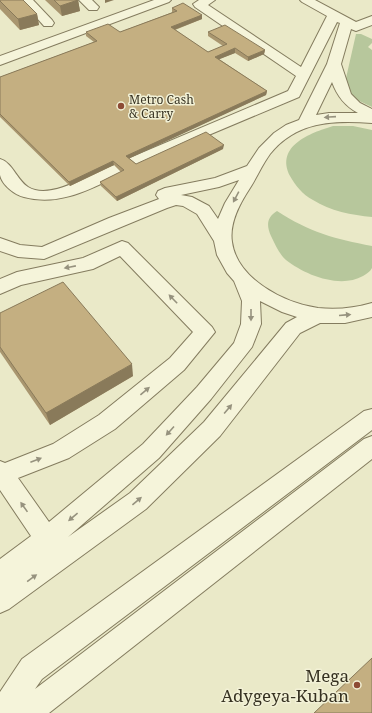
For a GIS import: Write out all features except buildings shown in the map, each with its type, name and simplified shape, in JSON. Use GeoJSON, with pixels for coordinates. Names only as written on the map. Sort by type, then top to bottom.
{"type":"FeatureCollection","features":[{"type":"Feature","properties":{"kind":"street"},"geometry":{"type":"LineString","coordinates":[[27,0],[48,23]]}},
{"type":"Feature","properties":{"kind":"street"},"geometry":{"type":"LineString","coordinates":[[0,60],[165,0]]}},
{"type":"Feature","properties":{"kind":"street"},"geometry":{"type":"LineString","coordinates":[[209,0],[198,4],[303,75]]}},
{"type":"Feature","properties":{"kind":"street"},"geometry":{"type":"LineString","coordinates":[[306,0],[356,27],[372,20]]}},
{"type":"Feature","properties":{"kind":"street"},"geometry":{"type":"LineString","coordinates":[[0,164],[12,181],[23,192],[36,195],[49,195],[67,191],[294,94],[334,15]]}},
{"type":"Feature","properties":{"kind":"street"},"geometry":{"type":"LineString","coordinates":[[306,121],[334,64],[347,22]]}},
{"type":"Feature","properties":{"kind":"street"},"geometry":{"type":"LineString","coordinates":[[334,64],[341,91],[350,102],[371,118]]}},
{"type":"Feature","properties":{"kind":"street"},"geometry":{"type":"LineString","coordinates":[[223,241],[226,217],[253,169],[268,147],[276,139],[290,129],[306,121],[333,116],[371,118]]}},
{"type":"Feature","properties":{"kind":"street"},"geometry":{"type":"LineString","coordinates":[[115,222],[145,204],[171,192],[219,182],[253,169]]}},
{"type":"Feature","properties":{"kind":"street"},"geometry":{"type":"LineString","coordinates":[[0,244],[18,251],[44,253],[161,204],[176,200],[186,201],[203,210],[223,241],[226,254],[232,268],[250,285],[283,305],[318,315],[345,315],[372,310]]}},
{"type":"Feature","properties":{"kind":"street"},"geometry":{"type":"LineString","coordinates":[[0,287],[17,279],[87,264],[122,247],[205,332],[177,364],[107,422],[61,451],[0,473],[47,539]]}},
{"type":"Feature","properties":{"kind":"street"},"geometry":{"type":"LineString","coordinates":[[0,575],[47,539],[151,452],[242,346],[251,324],[251,301],[242,278]]}},
{"type":"Feature","properties":{"kind":"street"},"geometry":{"type":"LineString","coordinates":[[0,600],[138,501],[212,429],[293,328],[318,315]]}},
{"type":"Feature","properties":{"kind":"street"},"geometry":{"type":"LineString","coordinates":[[2,713],[32,669],[372,418]]}},
{"type":"Feature","properties":{"kind":"street"},"geometry":{"type":"LineString","coordinates":[[26,713],[372,446]]}},
{"type":"Feature","properties":{"kind":"green space"},"geometry":{"type":"Polygon","coordinates":[[[356,34],[361,34],[372,39],[372,43],[368,47],[372,50],[372,107],[353,98],[344,87],[356,34]]]}},
{"type":"Feature","properties":{"kind":"green space"},"geometry":{"type":"Polygon","coordinates":[[[333,126],[353,126],[372,130],[372,217],[341,212],[320,204],[302,192],[290,176],[287,166],[287,157],[297,142],[314,133],[333,126]]]}},
{"type":"Feature","properties":{"kind":"green space"},"geometry":{"type":"Polygon","coordinates":[[[277,211],[300,224],[323,234],[346,241],[372,246],[372,268],[368,273],[354,280],[334,281],[313,275],[294,266],[281,255],[269,232],[269,219],[277,211]]]}},
{"type":"Feature","properties":{"kind":"place","name":"Metro Cash & Carry"},"geometry":{"type":"Point","coordinates":[121,106]}},
{"type":"Feature","properties":{"kind":"place","name":"Mega Adygeya-Kuban"},"geometry":{"type":"Point","coordinates":[357,685]}}]}
